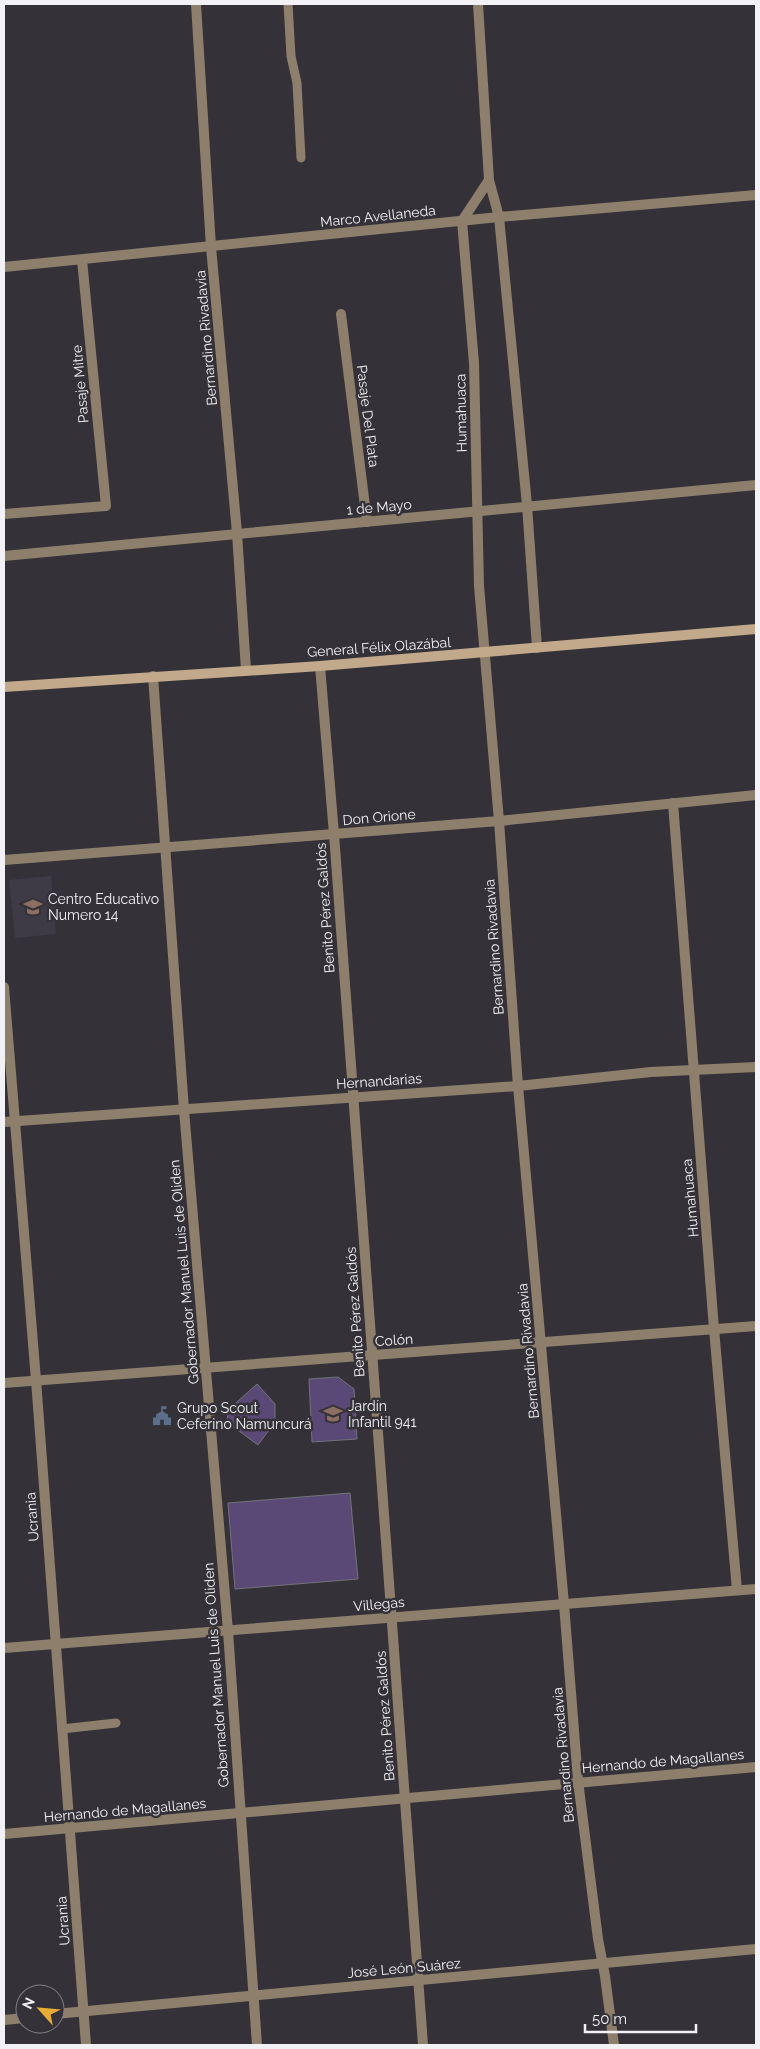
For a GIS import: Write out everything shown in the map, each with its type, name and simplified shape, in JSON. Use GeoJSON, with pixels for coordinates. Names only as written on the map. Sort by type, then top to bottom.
{"type":"FeatureCollection","features":[{"type":"Feature","properties":{"kind":"street","name":"Bernardino Rivadavia"},"geometry":{"type":"LineString","coordinates":[[196,4],[211,247],[237,533],[246,670]]}},
{"type":"Feature","properties":{"kind":"street"},"geometry":{"type":"LineString","coordinates":[[478,4],[489,180],[499,217],[527,506],[537,648]]}},
{"type":"Feature","properties":{"kind":"street"},"geometry":{"type":"LineString","coordinates":[[462,221],[489,180]]}},
{"type":"Feature","properties":{"kind":"street","name":"Marco Avellaneda"},"geometry":{"type":"LineString","coordinates":[[4,267],[499,217],[756,195]]}},
{"type":"Feature","properties":{"kind":"street","name":"Humahuaca"},"geometry":{"type":"LineString","coordinates":[[462,221],[474,363],[479,586],[484,653]]}},
{"type":"Feature","properties":{"kind":"street","name":"Pasaje Mitre"},"geometry":{"type":"LineString","coordinates":[[4,514],[106,506],[82,260]]}},
{"type":"Feature","properties":{"kind":"street","name":"Pasaje Del Plata"},"geometry":{"type":"LineString","coordinates":[[341,314],[367,522]]}},
{"type":"Feature","properties":{"kind":"street","name":"1 de Mayo"},"geometry":{"type":"LineString","coordinates":[[4,556],[756,485]]}},
{"type":"Feature","properties":{"kind":"street","name":"General Félix Olazábal"},"geometry":{"type":"LineString","coordinates":[[4,687],[320,666],[756,629]]}},
{"type":"Feature","properties":{"kind":"street","name":"Bernardino Rivadavia"},"geometry":{"type":"LineString","coordinates":[[484,653],[499,821],[518,1086],[578,1781],[598,1939],[614,2045]]}},
{"type":"Feature","properties":{"kind":"street","name":"Benito Pérez Galdós"},"geometry":{"type":"LineString","coordinates":[[320,666],[423,2045]]}},
{"type":"Feature","properties":{"kind":"street","name":"Gobernador Manuel Luis de Oliden"},"geometry":{"type":"LineString","coordinates":[[153,676],[184,1110],[228,1631],[257,2045]]}},
{"type":"Feature","properties":{"kind":"street","name":"Don Orione"},"geometry":{"type":"LineString","coordinates":[[4,860],[499,821],[756,795]]}},
{"type":"Feature","properties":{"kind":"street","name":"Humahuaca"},"geometry":{"type":"LineString","coordinates":[[672,803],[737,1590]]}},
{"type":"Feature","properties":{"kind":"street","name":"Ucrania"},"geometry":{"type":"LineString","coordinates":[[4,986],[9,1122],[36,1380],[86,2045]]}},
{"type":"Feature","properties":{"kind":"street","name":"Hernandarias"},"geometry":{"type":"LineString","coordinates":[[9,1122],[352,1096],[518,1086],[693,1070],[756,1067]]}},
{"type":"Feature","properties":{"kind":"street","name":"Colón"},"geometry":{"type":"LineString","coordinates":[[4,1383],[756,1326]]}},
{"type":"Feature","properties":{"kind":"street","name":"Villegas"},"geometry":{"type":"LineString","coordinates":[[4,1648],[392,1616],[756,1589]]}},
{"type":"Feature","properties":{"kind":"street"},"geometry":{"type":"LineString","coordinates":[[756,1767],[756,1778]]}},
{"type":"Feature","properties":{"kind":"street","name":"Hernando de Magallanes"},"geometry":{"type":"LineString","coordinates":[[4,1834],[240,1815],[578,1781],[756,1767]]}},
{"type":"Feature","properties":{"kind":"street","name":"José León Suárez"},"geometry":{"type":"LineString","coordinates":[[65,2013],[756,1949]]}},
{"type":"Feature","properties":{"kind":"lane"},"geometry":{"type":"LineString","coordinates":[[288,4],[291,56],[297,83],[301,158]]}},
{"type":"Feature","properties":{"kind":"lane"},"geometry":{"type":"LineString","coordinates":[[62,1728],[116,1723]]}},
{"type":"Feature","properties":{"kind":"shaded area","name":"Centro Educativo Numero 14"},"geometry":{"type":"Polygon","coordinates":[[[51,876],[56,934],[15,938],[9,880],[51,876]]]}},
{"type":"Feature","properties":{"kind":"building","name":"Jardín Infantil 941"},"geometry":{"type":"Polygon","coordinates":[[[338,1377],[354,1389],[357,1439],[312,1442],[309,1379],[338,1377]]]}},
{"type":"Feature","properties":{"kind":"building"},"geometry":{"type":"Polygon","coordinates":[[[257,1384],[275,1404],[275,1422],[258,1445],[228,1423],[227,1411],[257,1384]]]}},
{"type":"Feature","properties":{"kind":"building"},"geometry":{"type":"Polygon","coordinates":[[[350,1493],[358,1579],[235,1589],[228,1503],[350,1493]]]}},
{"type":"Feature","properties":{"kind":"place","name":"Centro Educativo Numero 14"},"geometry":{"type":"Point","coordinates":[33,907]}},
{"type":"Feature","properties":{"kind":"place","name":"Jardín Infantil 941"},"geometry":{"type":"Point","coordinates":[333,1414]}},
{"type":"Feature","properties":{"kind":"place","name":"Grupo Scout Ceferino Namuncurá"},"geometry":{"type":"Point","coordinates":[162,1416]}}]}
